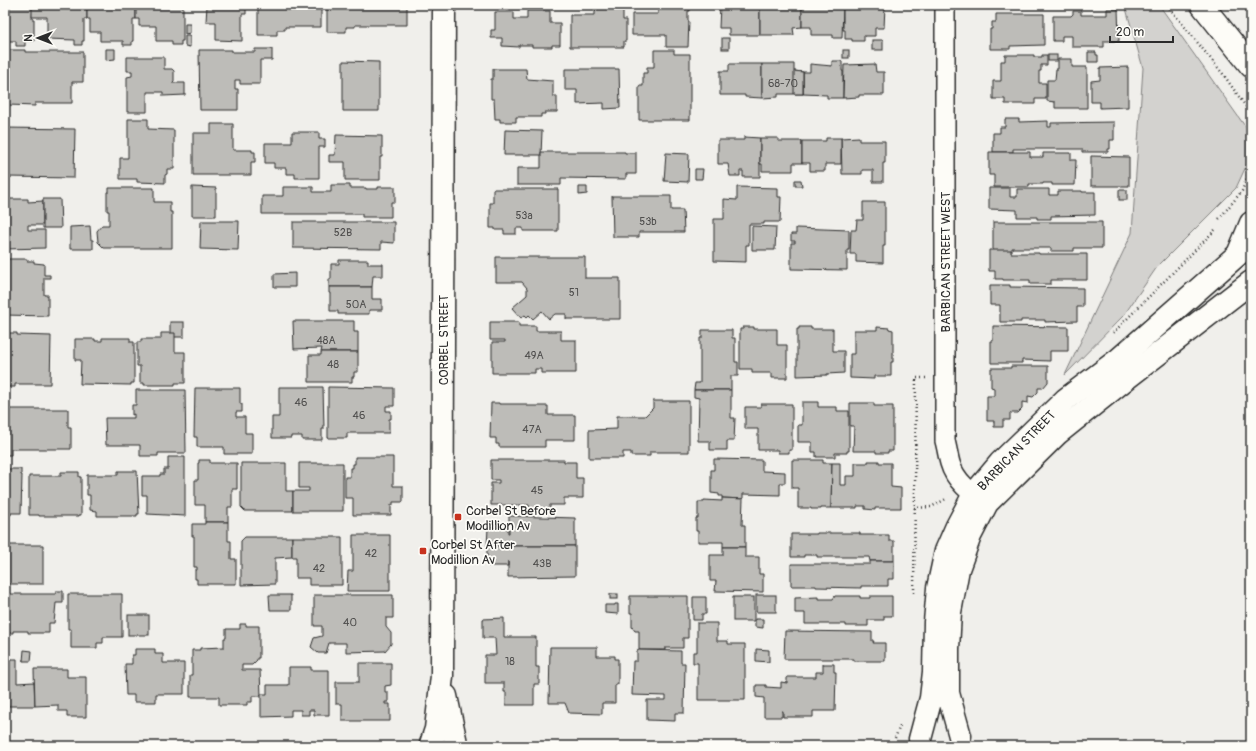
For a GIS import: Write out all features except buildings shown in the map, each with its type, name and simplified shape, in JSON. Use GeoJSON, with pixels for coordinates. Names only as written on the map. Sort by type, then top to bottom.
{"type":"FeatureCollection","features":[{"type":"Feature","properties":{"kind":"main road","name":"CORBEL STREET"},"geometry":{"type":"LineString","coordinates":[[430,745],[436,729],[442,676],[444,5]]}},
{"type":"Feature","properties":{"kind":"main road"},"geometry":{"type":"LineString","coordinates":[[1202,5],[1251,66]]}},
{"type":"Feature","properties":{"kind":"main road"},"geometry":{"type":"LineString","coordinates":[[1245,247],[1251,223]]}},
{"type":"Feature","properties":{"kind":"main road","name":"BARBICAN STREET"},"geometry":{"type":"LineString","coordinates":[[964,741],[948,693],[950,612],[958,569],[970,536],[980,499],[1000,463],[1066,399],[1118,359],[1245,247]]}},
{"type":"Feature","properties":{"kind":"main road","name":"BARBICAN STREET"},"geometry":{"type":"LineString","coordinates":[[918,742],[931,698],[934,672],[935,622],[938,588],[946,551],[957,526],[980,499],[1057,434],[1251,282]]}},
{"type":"Feature","properties":{"kind":"main road","name":"CORBEL STREET"},"geometry":{"type":"LineString","coordinates":[[442,676],[457,745]]}},
{"type":"Feature","properties":{"kind":"main road"},"geometry":{"type":"LineString","coordinates":[[918,742],[927,734],[944,730],[952,732],[964,741]]}},
{"type":"Feature","properties":{"kind":"main road"},"geometry":{"type":"LineString","coordinates":[[430,745],[443,740],[457,745]]}},
{"type":"Feature","properties":{"kind":"street","name":"BARBICAN STREET WEST"},"geometry":{"type":"LineString","coordinates":[[945,5],[945,441],[950,463],[956,476],[980,499]]}},
{"type":"Feature","properties":{"kind":"path"},"geometry":{"type":"LineString","coordinates":[[1167,5],[1223,74],[1249,111],[1251,120]]}},
{"type":"Feature","properties":{"kind":"path"},"geometry":{"type":"LineString","coordinates":[[1219,219],[1242,191],[1251,167]]}},
{"type":"Feature","properties":{"kind":"path"},"geometry":{"type":"LineString","coordinates":[[914,594],[916,378],[927,378]]}},
{"type":"Feature","properties":{"kind":"path"},"geometry":{"type":"LineString","coordinates":[[894,738],[902,723]]}},
{"type":"Feature","properties":{"kind":"shaded area"},"geometry":{"type":"Polygon","coordinates":[[[1125,5],[1159,5],[1247,129],[1248,162],[1236,188],[1157,267],[1124,315],[1065,375],[1132,233],[1143,68],[1125,5]]]}},
{"type":"Feature","properties":{"kind":"place","name":"Corbel St Before Modillion Av"},"geometry":{"type":"Point","coordinates":[458,517]}},
{"type":"Feature","properties":{"kind":"place","name":"Corbel St After Modillion Av"},"geometry":{"type":"Point","coordinates":[423,551]}}]}
